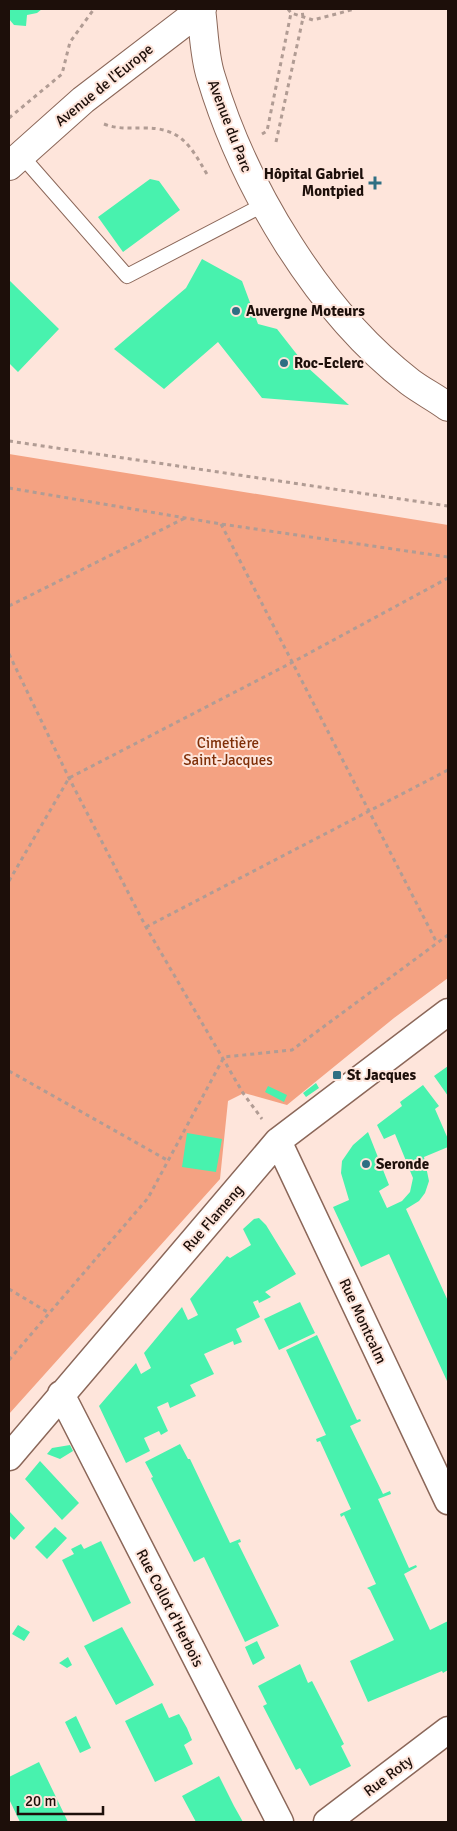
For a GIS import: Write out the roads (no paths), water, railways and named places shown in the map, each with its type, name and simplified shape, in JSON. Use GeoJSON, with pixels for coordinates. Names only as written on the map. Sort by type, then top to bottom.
{"type":"FeatureCollection","features":[{"type":"Feature","properties":{"kind":"main road","name":"Avenue du Parc"},"geometry":{"type":"LineString","coordinates":[[201,9],[210,75],[237,151],[265,204],[311,279],[358,334],[410,381],[448,407]]}},
{"type":"Feature","properties":{"kind":"main road","name":"Avenue de l'Europe"},"geometry":{"type":"LineString","coordinates":[[15,160],[83,100],[201,9]]}},
{"type":"Feature","properties":{"kind":"street","name":"Rue Flameng"},"geometry":{"type":"LineString","coordinates":[[9,1457],[278,1141],[448,1012]]}},
{"type":"Feature","properties":{"kind":"street","name":"Rue Montcalm"},"geometry":{"type":"LineString","coordinates":[[278,1141],[448,1501]]}},
{"type":"Feature","properties":{"kind":"street","name":"Rue Collot d'Herbois"},"geometry":{"type":"LineString","coordinates":[[61,1394],[280,1822]]}},
{"type":"Feature","properties":{"kind":"street","name":"Rue Roty"},"geometry":{"type":"LineString","coordinates":[[328,1822],[448,1730]]}},
{"type":"Feature","properties":{"kind":"lane"},"geometry":{"type":"LineString","coordinates":[[15,160],[127,276],[265,204]]}},
{"type":"Feature","properties":{"kind":"place","name":"Hôpital Gabriel Montpied"},"geometry":{"type":"Point","coordinates":[375,183]}},
{"type":"Feature","properties":{"kind":"place","name":"Auvergne Moteurs"},"geometry":{"type":"Point","coordinates":[236,311]}},
{"type":"Feature","properties":{"kind":"place","name":"Roc-Eclerc"},"geometry":{"type":"Point","coordinates":[284,363]}},
{"type":"Feature","properties":{"kind":"place","name":"St Jacques"},"geometry":{"type":"Point","coordinates":[337,1075]}},
{"type":"Feature","properties":{"kind":"place","name":"Seronde"},"geometry":{"type":"Point","coordinates":[366,1164]}},
{"type":"Feature","properties":{"kind":"park label","name":"Cimetière Saint-Jacques"},"geometry":{"type":"Point","coordinates":[228,752]}}]}
